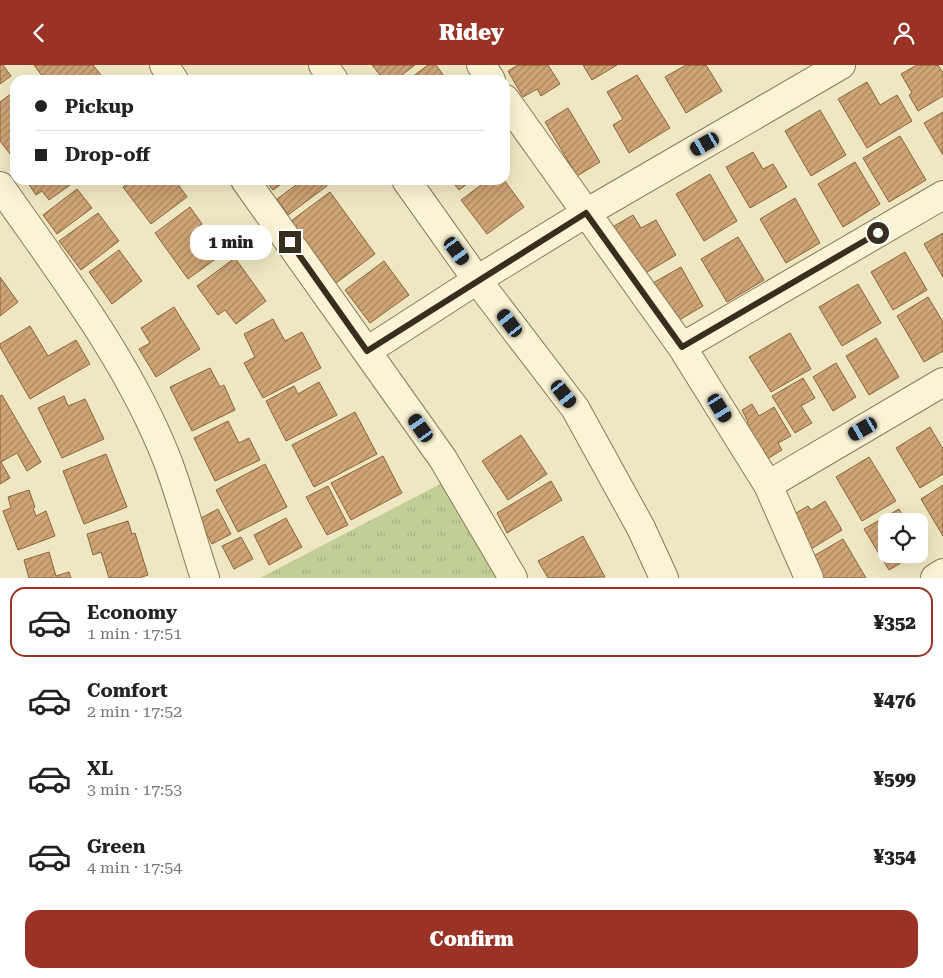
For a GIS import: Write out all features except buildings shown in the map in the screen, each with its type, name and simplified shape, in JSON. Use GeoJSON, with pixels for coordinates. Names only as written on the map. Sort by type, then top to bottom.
{"type":"FeatureCollection","features":[{"type":"Feature","properties":{"kind":"street"},"geometry":{"type":"LineString","coordinates":[[367,351],[586,213],[841,65]]}},
{"type":"Feature","properties":{"kind":"street"},"geometry":{"type":"LineString","coordinates":[[510,106],[682,347],[768,485],[809,578]]}},
{"type":"Feature","properties":{"kind":"street"},"geometry":{"type":"LineString","coordinates":[[249,185],[443,459],[513,578]]}},
{"type":"Feature","properties":{"kind":"street"},"geometry":{"type":"LineString","coordinates":[[410,185],[477,280],[576,408],[641,528],[664,578]]}},
{"type":"Feature","properties":{"kind":"street"},"geometry":{"type":"LineString","coordinates":[[0,186],[95,322],[139,400],[167,461],[205,578]]}},
{"type":"Feature","properties":{"kind":"street"},"geometry":{"type":"LineString","coordinates":[[682,347],[943,195]]}},
{"type":"Feature","properties":{"kind":"street"},"geometry":{"type":"LineString","coordinates":[[768,485],[943,382]]}},
{"type":"Feature","properties":{"kind":"street"},"geometry":{"type":"LineString","coordinates":[[935,578],[943,573]]}},
{"type":"Feature","properties":{"kind":"green space"},"geometry":{"type":"Polygon","coordinates":[[[444,482],[504,578],[260,578],[444,482]]]}},
{"type":"Feature","properties":{"kind":"route"},"geometry":{"type":"LineString","coordinates":[[290,242],[367,351],[586,213],[682,347],[878,233]]}}]}
